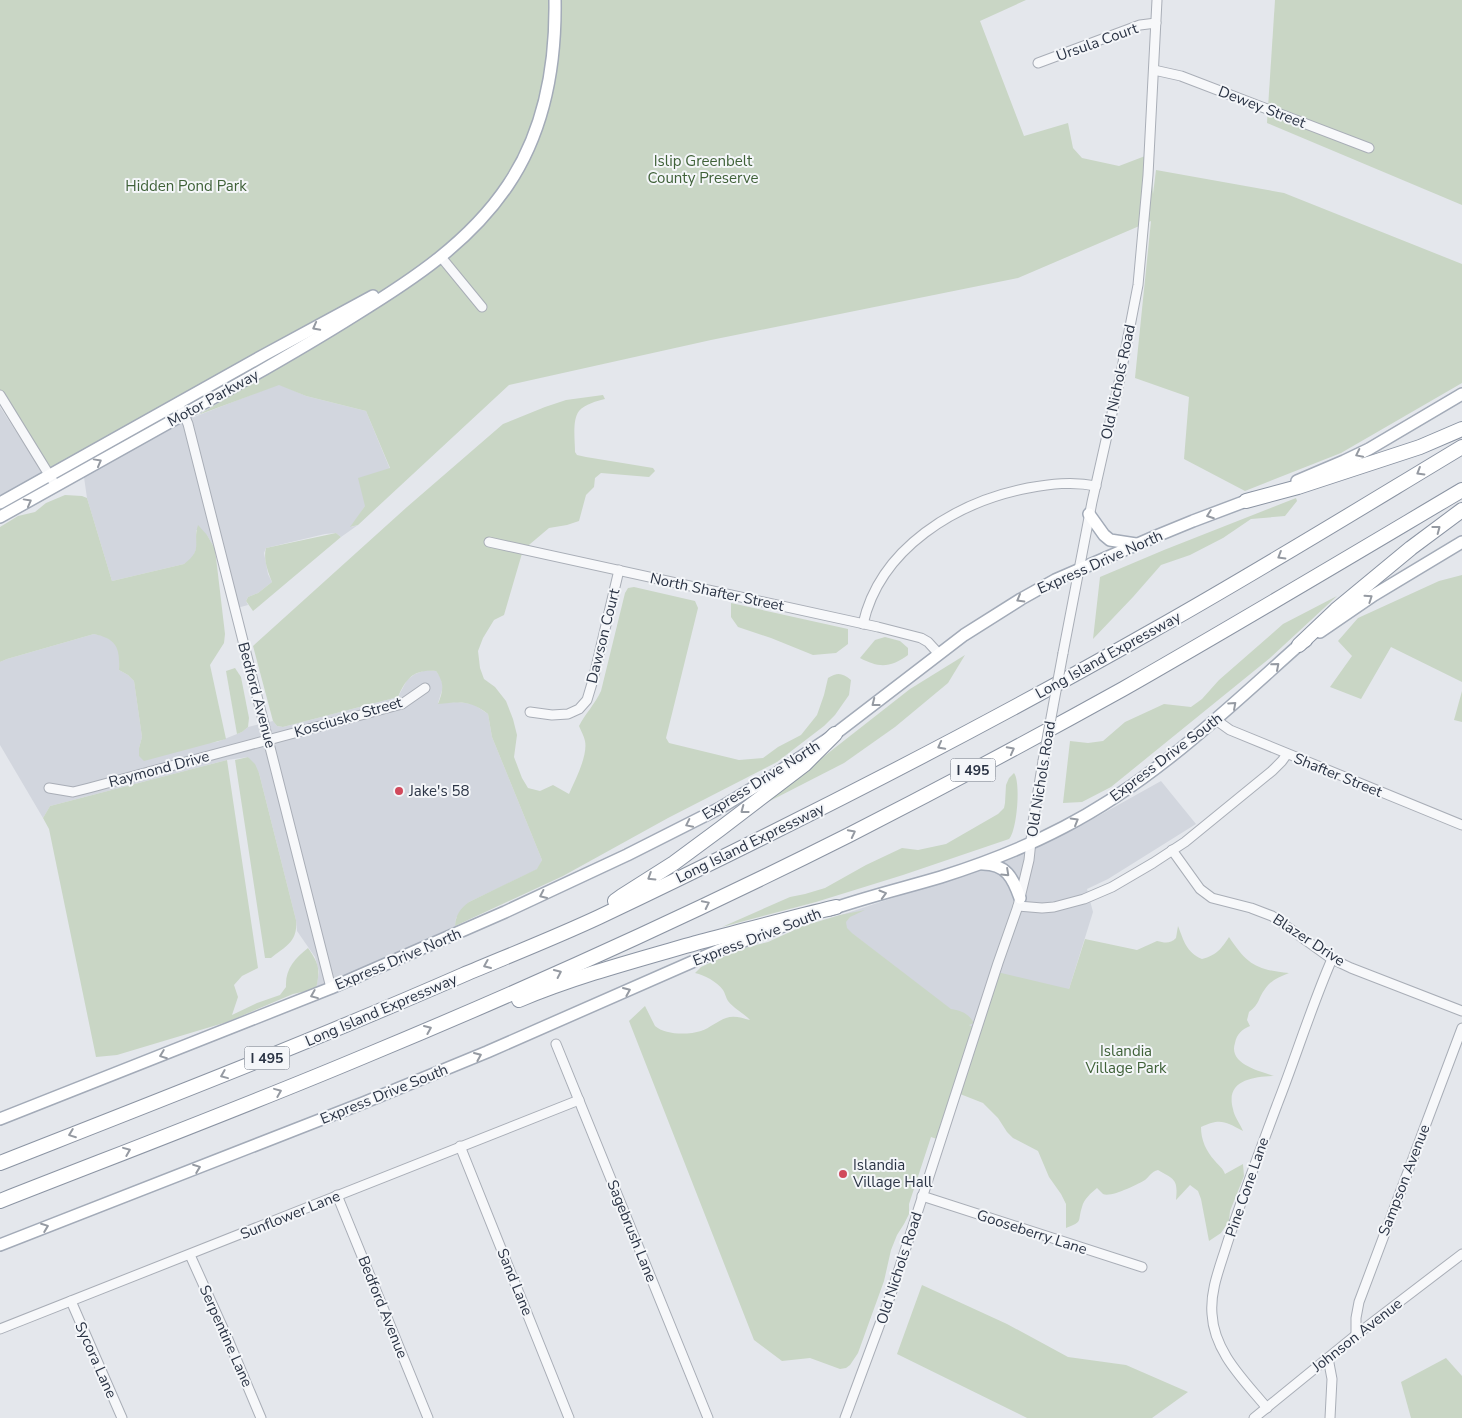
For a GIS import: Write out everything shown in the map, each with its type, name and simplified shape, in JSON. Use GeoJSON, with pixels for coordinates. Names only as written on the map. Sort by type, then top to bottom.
{"type":"FeatureCollection","features":[{"type":"Feature","properties":{"kind":"highway"},"geometry":{"type":"LineString","coordinates":[[1246,502],[1420,447],[1462,429]]}},
{"type":"Feature","properties":{"kind":"highway","name":"Long Island Expressway"},"geometry":{"type":"LineString","coordinates":[[0,1163],[308,1041],[596,918],[827,805],[1035,697],[1203,602],[1462,447]]}},
{"type":"Feature","properties":{"kind":"highway","name":"I 495"},"geometry":{"type":"LineString","coordinates":[[0,1201],[294,1085],[530,986],[690,912],[849,835],[1165,665],[1462,490]]}},
{"type":"Feature","properties":{"kind":"highway"},"geometry":{"type":"LineString","coordinates":[[1299,645],[1336,610],[1411,548],[1462,510]]}},
{"type":"Feature","properties":{"kind":"highway"},"geometry":{"type":"LineString","coordinates":[[596,918],[622,896],[674,863],[804,765],[835,734]]}},
{"type":"Feature","properties":{"kind":"highway"},"geometry":{"type":"LineString","coordinates":[[466,1013],[499,1009],[531,995],[602,970],[799,915],[836,907]]}},
{"type":"Feature","properties":{"kind":"main road","name":"Motor Parkway"},"geometry":{"type":"LineString","coordinates":[[0,517],[320,337],[398,289],[441,257],[468,233],[508,185],[529,149],[542,114],[549,82],[555,31],[555,0]]}},
{"type":"Feature","properties":{"kind":"main road","name":"Motor Parkway"},"geometry":{"type":"LineString","coordinates":[[0,503],[395,284],[422,272]]}},
{"type":"Feature","properties":{"kind":"main road","name":"Express Drive North"},"geometry":{"type":"LineString","coordinates":[[0,1119],[331,988],[505,912],[693,821],[746,793],[835,734],[982,623],[1055,580],[1137,544],[1246,502],[1370,449],[1462,394]]}},
{"type":"Feature","properties":{"kind":"main road"},"geometry":{"type":"LineString","coordinates":[[1089,514],[1104,535],[1110,540],[1137,544]]}},
{"type":"Feature","properties":{"kind":"main road","name":"Express Drive South"},"geometry":{"type":"LineString","coordinates":[[0,1245],[363,1103],[495,1048],[717,951],[836,907],[979,864],[1064,828],[1130,788],[1187,744],[1299,645],[1374,595],[1462,542]]}},
{"type":"Feature","properties":{"kind":"main road"},"geometry":{"type":"LineString","coordinates":[[979,864],[995,865],[1005,870],[1013,880],[1019,902]]}},
{"type":"Feature","properties":{"kind":"street","name":"Old Nichols Road"},"geometry":{"type":"LineString","coordinates":[[845,1418],[891,1294],[1019,902],[1025,877],[1043,761],[1089,514],[1116,397],[1138,284],[1144,224],[1157,0]]}},
{"type":"Feature","properties":{"kind":"street","name":"Ursula Court"},"geometry":{"type":"LineString","coordinates":[[1038,64],[1140,25],[1156,23]]}},
{"type":"Feature","properties":{"kind":"street","name":"Dewey Street"},"geometry":{"type":"LineString","coordinates":[[1154,70],[1181,76],[1369,148]]}},
{"type":"Feature","properties":{"kind":"street"},"geometry":{"type":"LineString","coordinates":[[441,257],[482,307]]}},
{"type":"Feature","properties":{"kind":"street"},"geometry":{"type":"LineString","coordinates":[[0,395],[56,486]]}},
{"type":"Feature","properties":{"kind":"street","name":"Bedford Avenue"},"geometry":{"type":"LineString","coordinates":[[179,403],[184,414],[269,740],[331,988]]}},
{"type":"Feature","properties":{"kind":"street"},"geometry":{"type":"LineString","coordinates":[[863,624],[867,607],[881,578],[913,542],[940,521],[979,502],[1020,490],[1066,483],[1096,486]]}},
{"type":"Feature","properties":{"kind":"street","name":"North Shafter Street"},"geometry":{"type":"LineString","coordinates":[[489,542],[921,638],[928,642],[939,654]]}},
{"type":"Feature","properties":{"kind":"street","name":"Dawson Court"},"geometry":{"type":"LineString","coordinates":[[530,712],[552,716],[568,714],[579,709],[587,700],[594,680],[619,570]]}},
{"type":"Feature","properties":{"kind":"street","name":"Kosciusko Street"},"geometry":{"type":"LineString","coordinates":[[269,740],[402,704],[425,688]]}},
{"type":"Feature","properties":{"kind":"street","name":"Shafter Street"},"geometry":{"type":"LineString","coordinates":[[1216,720],[1230,730],[1462,826]]}},
{"type":"Feature","properties":{"kind":"street","name":"Raymond Drive"},"geometry":{"type":"LineString","coordinates":[[49,788],[73,792],[269,740]]}},
{"type":"Feature","properties":{"kind":"street"},"geometry":{"type":"LineString","coordinates":[[1019,902],[1042,908],[1054,908],[1084,899],[1129,878],[1199,832],[1272,772],[1287,754]]}},
{"type":"Feature","properties":{"kind":"street","name":"Blazer Drive"},"geometry":{"type":"LineString","coordinates":[[1172,850],[1195,883],[1206,894],[1219,901],[1250,908],[1272,916],[1332,959],[1360,972],[1462,1011]]}},
{"type":"Feature","properties":{"kind":"street","name":"Pine Cone Lane"},"geometry":{"type":"LineString","coordinates":[[1266,1408],[1234,1368],[1221,1348],[1215,1334],[1212,1299],[1215,1282],[1240,1204],[1332,959]]}},
{"type":"Feature","properties":{"kind":"street","name":"Sampson Avenue"},"geometry":{"type":"LineString","coordinates":[[1356,1335],[1358,1302],[1462,1028]]}},
{"type":"Feature","properties":{"kind":"street","name":"Sagebrush Lane"},"geometry":{"type":"LineString","coordinates":[[556,1044],[708,1418]]}},
{"type":"Feature","properties":{"kind":"street","name":"Sunflower Lane"},"geometry":{"type":"LineString","coordinates":[[0,1329],[579,1100]]}},
{"type":"Feature","properties":{"kind":"street","name":"Sand Lane"},"geometry":{"type":"LineString","coordinates":[[460,1146],[569,1418]]}},
{"type":"Feature","properties":{"kind":"street","name":"Bedford Avenue"},"geometry":{"type":"LineString","coordinates":[[338,1195],[428,1418]]}},
{"type":"Feature","properties":{"kind":"street","name":"Gooseberry Lane"},"geometry":{"type":"LineString","coordinates":[[922,1196],[1142,1267]]}},
{"type":"Feature","properties":{"kind":"street","name":"Johnson Avenue"},"geometry":{"type":"LineString","coordinates":[[1254,1418],[1356,1335],[1462,1254]]}},
{"type":"Feature","properties":{"kind":"street","name":"Serpentine Lane"},"geometry":{"type":"LineString","coordinates":[[190,1255],[261,1418]]}},
{"type":"Feature","properties":{"kind":"street","name":"Sycora Lane"},"geometry":{"type":"LineString","coordinates":[[71,1301],[122,1418]]}},
{"type":"Feature","properties":{"kind":"street"},"geometry":{"type":"LineString","coordinates":[[1328,1358],[1332,1379],[1330,1418]]}},
{"type":"Feature","properties":{"kind":"shaded area"},"geometry":{"type":"Polygon","coordinates":[[[279,384],[306,396],[366,411],[390,469],[351,527],[358,525],[341,537],[336,533],[325,534],[266,548],[264,553],[268,574],[272,582],[258,593],[248,597],[246,601],[248,605],[237,608],[222,550],[215,549],[207,535],[196,530],[197,546],[193,558],[184,564],[112,581],[87,498],[84,477],[189,419],[279,384]]]}},
{"type":"Feature","properties":{"kind":"shaded area"},"geometry":{"type":"Polygon","coordinates":[[[0,407],[43,473],[0,496],[0,407]]]}},
{"type":"Feature","properties":{"kind":"shaded area"},"geometry":{"type":"Polygon","coordinates":[[[94,634],[104,636],[113,641],[118,647],[119,670],[134,681],[142,737],[139,748],[217,742],[242,732],[248,727],[273,721],[277,726],[283,727],[398,697],[407,680],[415,674],[426,670],[436,671],[441,678],[443,687],[438,703],[457,702],[473,704],[488,714],[492,737],[542,860],[538,869],[469,902],[456,918],[455,926],[316,989],[319,972],[315,957],[297,931],[296,920],[259,773],[248,757],[227,760],[50,806],[43,818],[0,745],[0,662],[94,634]]]}},
{"type":"Feature","properties":{"kind":"shaded area"},"geometry":{"type":"Polygon","coordinates":[[[1161,781],[1196,824],[1108,879],[1087,889],[1093,912],[1069,989],[975,1027],[936,1016],[954,1012],[832,918],[977,870],[1084,824],[1161,781]]]}},
{"type":"Feature","properties":{"kind":"green space"},"geometry":{"type":"Polygon","coordinates":[[[0,0],[1026,0],[980,21],[1024,136],[1068,123],[1073,148],[1082,158],[1119,166],[1153,153],[1153,194],[1156,170],[1284,193],[1462,264],[1462,383],[1341,453],[1245,491],[1184,459],[1189,397],[1135,378],[1151,221],[1018,278],[711,340],[509,385],[358,525],[350,527],[365,506],[358,478],[390,468],[366,411],[306,396],[279,385],[198,415],[297,357],[286,356],[395,284],[50,475],[0,394],[0,0]]]}},
{"type":"Feature","properties":{"kind":"green space"},"geometry":{"type":"Polygon","coordinates":[[[1275,0],[1462,0],[1462,205],[1267,123],[1275,0]]]}},
{"type":"Feature","properties":{"kind":"green space"},"geometry":{"type":"Polygon","coordinates":[[[603,395],[605,399],[584,406],[577,415],[574,430],[575,452],[577,455],[653,468],[655,471],[649,477],[601,473],[595,478],[594,487],[586,495],[579,521],[549,528],[523,550],[504,615],[494,620],[483,638],[478,651],[480,668],[484,679],[495,687],[506,701],[513,719],[517,735],[514,757],[528,788],[540,791],[553,785],[569,794],[585,754],[585,741],[579,726],[601,691],[625,593],[628,588],[634,587],[695,601],[698,608],[666,738],[669,743],[739,760],[763,758],[778,747],[801,735],[817,715],[828,678],[840,674],[851,680],[849,695],[835,715],[824,726],[777,762],[668,818],[563,876],[455,926],[459,912],[469,902],[537,869],[542,860],[492,737],[488,714],[470,704],[438,704],[442,683],[436,671],[428,671],[416,673],[412,676],[404,685],[398,697],[283,727],[277,726],[273,721],[253,646],[407,507],[503,424],[566,400],[603,395]]]}},
{"type":"Feature","properties":{"kind":"green space"},"geometry":{"type":"Polygon","coordinates":[[[65,495],[87,498],[112,581],[184,564],[196,550],[196,531],[198,525],[207,535],[215,549],[225,634],[224,643],[210,665],[226,739],[144,761],[139,756],[142,737],[134,681],[119,670],[119,656],[116,646],[102,636],[94,634],[0,662],[0,527],[18,516],[35,512],[46,503],[65,495]]]}},
{"type":"Feature","properties":{"kind":"green space"},"geometry":{"type":"Polygon","coordinates":[[[1296,498],[1297,501],[1285,516],[1251,519],[1223,538],[1190,555],[1161,565],[1093,639],[1100,577],[1296,498]]]}},
{"type":"Feature","properties":{"kind":"green space"},"geometry":{"type":"Polygon","coordinates":[[[336,533],[341,537],[253,611],[246,601],[248,597],[258,593],[272,582],[266,561],[266,548],[336,533]]]}},
{"type":"Feature","properties":{"kind":"green space"},"geometry":{"type":"Polygon","coordinates":[[[1462,575],[1462,682],[1391,647],[1361,699],[1330,687],[1352,656],[1338,641],[1358,618],[1439,581],[1462,575]]]}},
{"type":"Feature","properties":{"kind":"green space"},"geometry":{"type":"Polygon","coordinates":[[[1337,596],[1270,658],[1111,787],[1082,802],[1063,803],[1070,741],[1088,743],[1103,741],[1125,722],[1164,704],[1191,707],[1283,624],[1337,596]]]}},
{"type":"Feature","properties":{"kind":"green space"},"geometry":{"type":"Polygon","coordinates":[[[731,603],[848,629],[848,644],[836,653],[813,655],[738,627],[731,617],[731,603]]]}},
{"type":"Feature","properties":{"kind":"green space"},"geometry":{"type":"Polygon","coordinates":[[[885,637],[900,641],[908,648],[908,655],[896,662],[884,665],[873,664],[860,658],[875,640],[885,637]]]}},
{"type":"Feature","properties":{"kind":"green space"},"geometry":{"type":"Polygon","coordinates":[[[965,655],[948,683],[895,727],[844,763],[762,805],[910,689],[965,655]]]}},
{"type":"Feature","properties":{"kind":"green space"},"geometry":{"type":"Polygon","coordinates":[[[235,668],[241,677],[249,718],[248,727],[237,734],[226,671],[235,668]]]}},
{"type":"Feature","properties":{"kind":"green space"},"geometry":{"type":"Polygon","coordinates":[[[1462,691],[1462,722],[1454,720],[1462,691]]]}},
{"type":"Feature","properties":{"kind":"green space"},"geometry":{"type":"Polygon","coordinates":[[[248,757],[255,764],[259,773],[296,920],[293,939],[271,958],[265,958],[235,760],[248,757]]]}},
{"type":"Feature","properties":{"kind":"green space"},"geometry":{"type":"Polygon","coordinates":[[[227,760],[258,968],[242,976],[234,985],[238,997],[232,1015],[280,995],[286,987],[289,969],[308,948],[318,968],[316,989],[293,994],[227,1022],[117,1055],[96,1057],[49,829],[43,818],[50,806],[227,760]]]}},
{"type":"Feature","properties":{"kind":"green space"},"geometry":{"type":"Polygon","coordinates":[[[1014,773],[1018,796],[1014,827],[1009,839],[816,902],[722,927],[790,897],[825,888],[866,865],[902,848],[918,850],[946,844],[998,814],[1004,808],[1006,785],[1014,773]]]}},
{"type":"Feature","properties":{"kind":"green space","name":"Islandia Village Park"},"geometry":{"type":"Polygon","coordinates":[[[865,910],[850,917],[846,922],[847,928],[951,1009],[967,1015],[974,1023],[969,1025],[974,1027],[993,971],[1069,989],[1085,939],[1137,950],[1157,941],[1165,943],[1172,941],[1176,938],[1178,926],[1189,949],[1202,959],[1218,951],[1229,937],[1241,954],[1253,964],[1268,970],[1289,973],[1267,986],[1255,1006],[1249,1012],[1247,1020],[1250,1026],[1238,1035],[1236,1040],[1234,1050],[1236,1056],[1241,1061],[1247,1066],[1274,1076],[1250,1079],[1237,1086],[1233,1092],[1234,1112],[1243,1131],[1222,1122],[1213,1122],[1201,1127],[1203,1141],[1207,1149],[1225,1174],[1243,1164],[1244,1176],[1230,1211],[1229,1221],[1221,1233],[1209,1241],[1198,1191],[1190,1185],[1176,1200],[1176,1184],[1158,1170],[1145,1180],[1112,1194],[1103,1194],[1097,1188],[1084,1201],[1078,1222],[1066,1228],[1066,1204],[1049,1177],[1038,1151],[1013,1138],[998,1118],[983,1103],[955,1092],[940,1140],[931,1137],[909,1204],[909,1214],[891,1250],[884,1281],[858,1353],[850,1365],[840,1369],[810,1358],[782,1361],[754,1340],[629,1021],[645,1006],[655,1026],[671,1033],[683,1034],[701,1031],[729,1017],[750,1020],[730,1004],[718,984],[707,977],[695,973],[701,967],[740,949],[768,942],[803,926],[865,910]]]}},
{"type":"Feature","properties":{"kind":"green space"},"geometry":{"type":"Polygon","coordinates":[[[922,1285],[1007,1324],[1068,1357],[1126,1365],[1188,1392],[1152,1418],[1027,1418],[897,1354],[922,1285]]]}},
{"type":"Feature","properties":{"kind":"green space"},"geometry":{"type":"Polygon","coordinates":[[[1446,1358],[1462,1376],[1462,1418],[1411,1418],[1401,1382],[1446,1358]]]}},
{"type":"Feature","properties":{"kind":"place","name":"Jake's 58"},"geometry":{"type":"Point","coordinates":[399,791]}},
{"type":"Feature","properties":{"kind":"place","name":"Islandia Village Hall"},"geometry":{"type":"Point","coordinates":[843,1174]}},
{"type":"Feature","properties":{"kind":"park label","name":"Islip Greenbelt County Preserve"},"geometry":{"type":"Point","coordinates":[703,170]}},
{"type":"Feature","properties":{"kind":"park label","name":"Hidden Pond Park"},"geometry":{"type":"Point","coordinates":[186,186]}}]}
